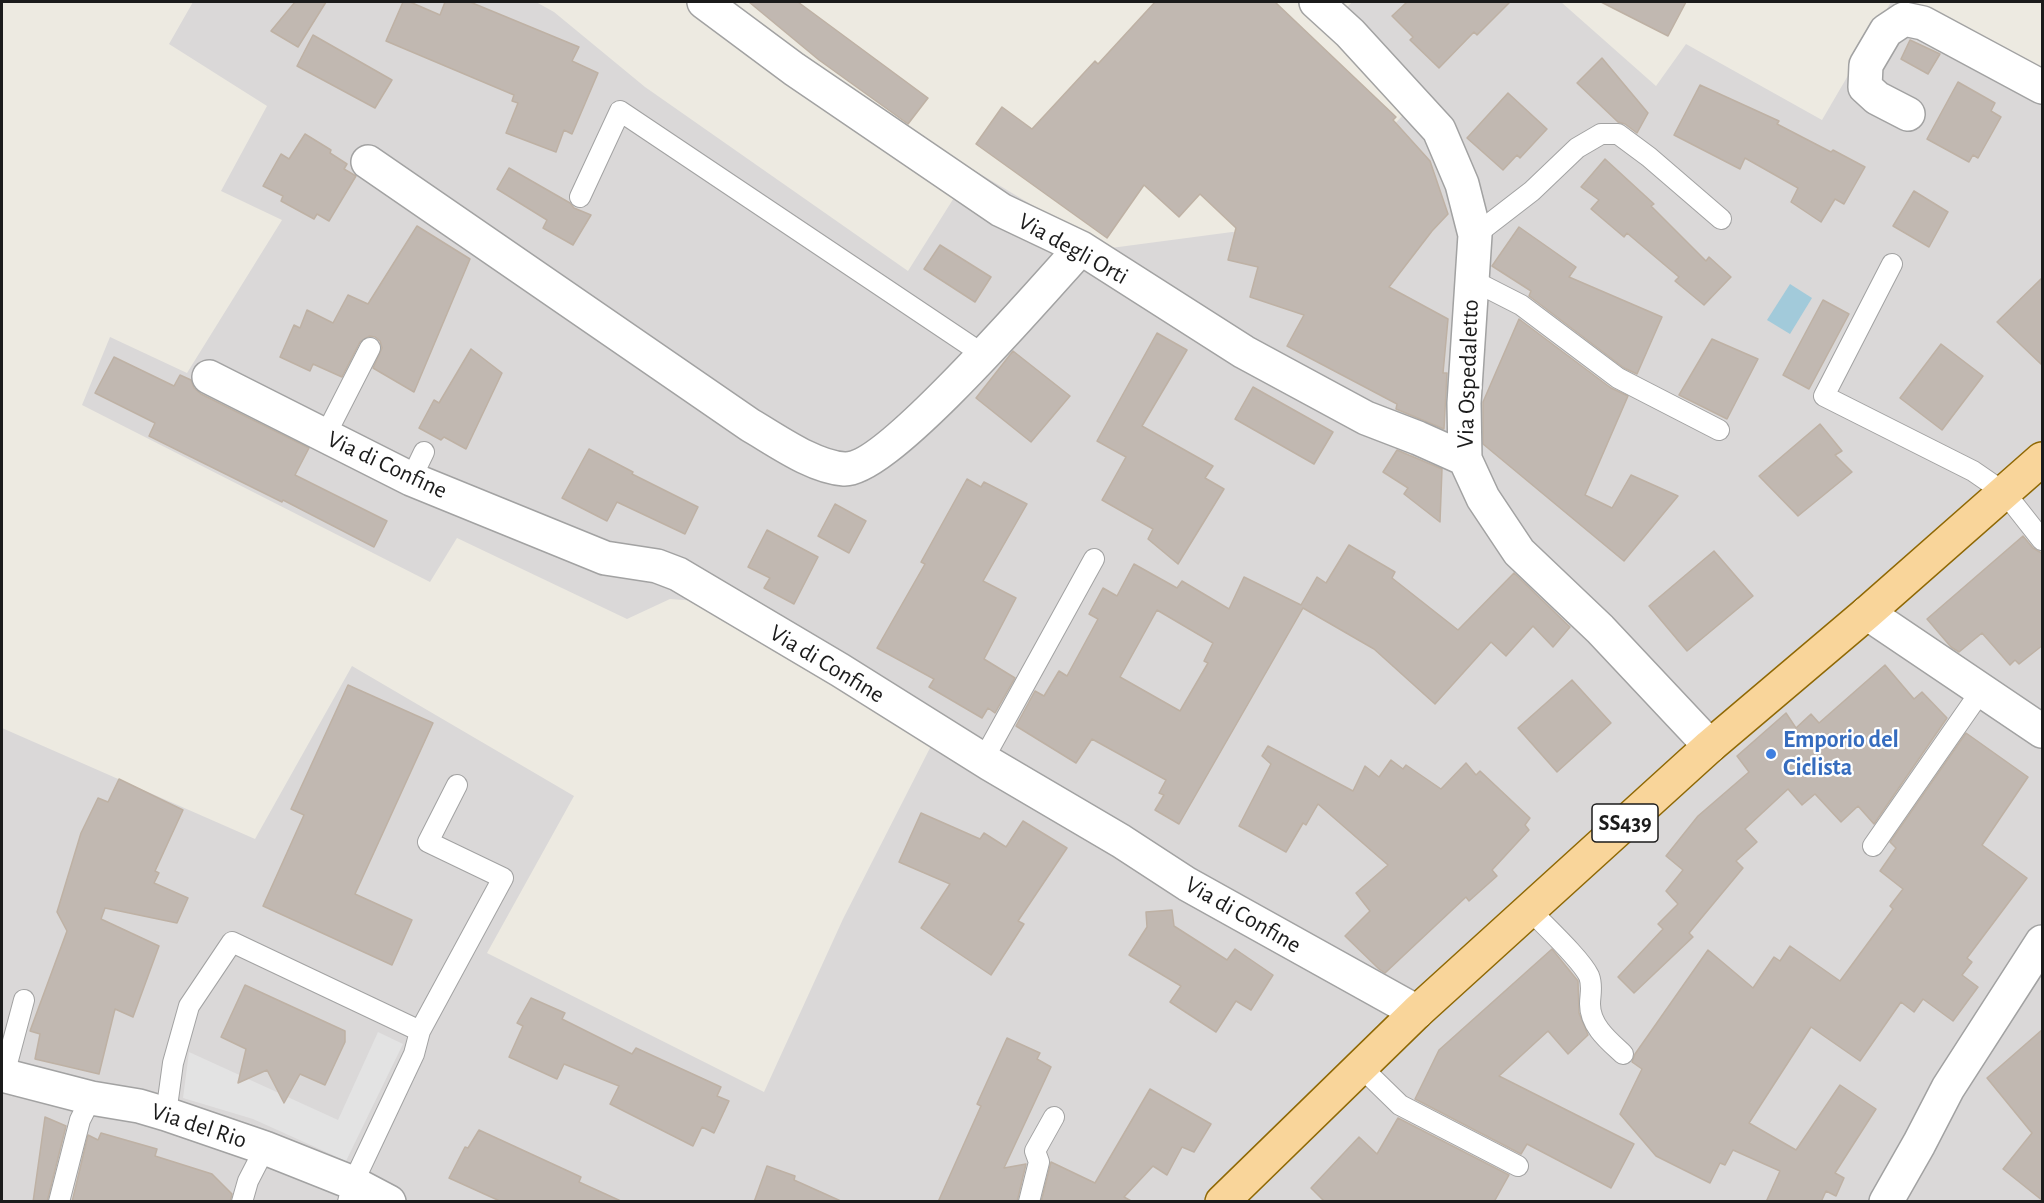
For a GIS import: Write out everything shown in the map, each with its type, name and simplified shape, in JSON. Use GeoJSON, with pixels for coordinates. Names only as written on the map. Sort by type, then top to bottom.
{"type":"FeatureCollection","features":[{"type":"Feature","properties":{"kind":"main road","name":"SS439"},"geometry":{"type":"LineString","coordinates":[[1222,1202],[1417,1012],[1529,909],[1710,746],[2043,459]]}},
{"type":"Feature","properties":{"kind":"street","name":"Via degli Orti"},"geometry":{"type":"LineString","coordinates":[[704,2],[794,69],[1001,210],[1081,248],[1255,357],[1366,418],[1465,459]]}},
{"type":"Feature","properties":{"kind":"street","name":"Via Ospedaletto"},"geometry":{"type":"LineString","coordinates":[[1316,2],[1350,33],[1439,130],[1462,184],[1474,235],[1464,404],[1465,459],[1483,498],[1520,552],[1600,629],[1710,746]]}},
{"type":"Feature","properties":{"kind":"street"},"geometry":{"type":"LineString","coordinates":[[1908,114],[1876,98],[1865,87],[1866,65],[1886,31],[1904,20],[1923,23],[2043,87]]}},
{"type":"Feature","properties":{"kind":"street"},"geometry":{"type":"LineString","coordinates":[[368,162],[750,425],[817,463],[846,470],[874,458],[918,421],[984,355],[1081,248]]}},
{"type":"Feature","properties":{"kind":"street","name":"Via di Confine"},"geometry":{"type":"LineString","coordinates":[[209,377],[325,436],[418,466],[605,558],[657,566],[678,574],[830,664],[983,760],[1121,841],[1187,884],[1417,1012]]}},
{"type":"Feature","properties":{"kind":"street"},"geometry":{"type":"LineString","coordinates":[[1867,613],[2043,730]]}},
{"type":"Feature","properties":{"kind":"street"},"geometry":{"type":"LineString","coordinates":[[1886,1202],[1948,1088],[2040,954]]}},
{"type":"Feature","properties":{"kind":"street","name":"Via del Rio"},"geometry":{"type":"LineString","coordinates":[[3,1075],[91,1098],[139,1106],[166,1114],[265,1148],[351,1192],[389,1202]]}},
{"type":"Feature","properties":{"kind":"lane"},"geometry":{"type":"LineString","coordinates":[[580,197],[620,111],[984,355]]}},
{"type":"Feature","properties":{"kind":"lane"},"geometry":{"type":"LineString","coordinates":[[1474,235],[1532,191],[1577,148],[1601,134],[1618,134],[1649,157],[1721,219]]}},
{"type":"Feature","properties":{"kind":"lane"},"geometry":{"type":"LineString","coordinates":[[1892,264],[1824,396],[1973,471],[2005,493],[2043,540]]}},
{"type":"Feature","properties":{"kind":"lane"},"geometry":{"type":"LineString","coordinates":[[1472,280],[1521,305],[1618,378],[1719,430]]}},
{"type":"Feature","properties":{"kind":"lane"},"geometry":{"type":"LineString","coordinates":[[325,436],[370,348]]}},
{"type":"Feature","properties":{"kind":"lane"},"geometry":{"type":"LineString","coordinates":[[983,760],[1094,559]]}},
{"type":"Feature","properties":{"kind":"lane"},"geometry":{"type":"LineString","coordinates":[[1873,846],[1982,691]]}},
{"type":"Feature","properties":{"kind":"lane"},"geometry":{"type":"LineString","coordinates":[[351,1192],[414,1054],[420,1031],[503,878],[428,842],[457,785]]}},
{"type":"Feature","properties":{"kind":"lane"},"geometry":{"type":"LineString","coordinates":[[1529,909],[1588,975],[1592,987],[1590,1008],[1599,1030],[1623,1054]]}},
{"type":"Feature","properties":{"kind":"lane"},"geometry":{"type":"LineString","coordinates":[[166,1114],[173,1063],[189,1006],[232,942],[420,1031]]}},
{"type":"Feature","properties":{"kind":"lane"},"geometry":{"type":"LineString","coordinates":[[3,1075],[24,1000]]}},
{"type":"Feature","properties":{"kind":"lane"},"geometry":{"type":"LineString","coordinates":[[1361,1067],[1400,1105],[1518,1166]]}},
{"type":"Feature","properties":{"kind":"lane"},"geometry":{"type":"LineString","coordinates":[[58,1202],[80,1120],[91,1098]]}},
{"type":"Feature","properties":{"kind":"lane"},"geometry":{"type":"LineString","coordinates":[[1029,1202],[1039,1162],[1035,1151],[1054,1117]]}},
{"type":"Feature","properties":{"kind":"lane"},"geometry":{"type":"LineString","coordinates":[[242,1202],[248,1182],[265,1148]]}},
{"type":"Feature","properties":{"kind":"shaded area"},"geometry":{"type":"Polygon","coordinates":[[[193,2],[536,2],[554,12],[645,87],[908,271],[972,169],[1057,220],[1111,248],[1232,232],[1284,237],[1410,108],[1330,26],[1352,2],[1561,2],[1656,86],[1686,44],[1822,120],[1891,2],[2042,81],[2042,1201],[2,1201],[2,728],[255,839],[352,666],[574,796],[487,953],[764,1092],[843,919],[931,746],[697,601],[670,599],[627,619],[457,538],[430,582],[82,405],[110,337],[187,373],[282,220],[221,191],[267,106],[169,44],[193,2]]]}},
{"type":"Feature","properties":{"kind":"shaded area"},"geometry":{"type":"Polygon","coordinates":[[[378,1032],[403,1044],[346,1161],[253,1119],[183,1098],[189,1052],[338,1120],[378,1032]]]}},
{"type":"Feature","properties":{"kind":"water"},"geometry":{"type":"Polygon","coordinates":[[[1790,284],[1812,298],[1790,334],[1767,320],[1790,284]]]}},
{"type":"Feature","properties":{"kind":"building"},"geometry":{"type":"Polygon","coordinates":[[[295,2],[326,2],[298,47],[271,31],[295,2]]]}},
{"type":"Feature","properties":{"kind":"building"},"geometry":{"type":"Polygon","coordinates":[[[403,2],[410,2],[440,15],[445,2],[470,2],[579,47],[572,61],[598,73],[572,134],[564,130],[556,152],[506,133],[518,103],[512,101],[514,95],[386,41],[403,2]]]}},
{"type":"Feature","properties":{"kind":"building"},"geometry":{"type":"Polygon","coordinates":[[[749,2],[798,2],[928,98],[908,124],[819,60],[749,2]]]}},
{"type":"Feature","properties":{"kind":"building"},"geometry":{"type":"Polygon","coordinates":[[[1155,2],[1275,2],[1396,117],[1393,120],[1430,161],[1448,214],[1389,287],[1448,319],[1443,373],[1447,373],[1444,429],[1396,409],[1397,404],[1287,346],[1304,315],[1250,297],[1258,267],[1228,260],[1236,228],[1200,194],[1179,217],[1144,185],[1107,238],[976,144],[1002,107],[1032,129],[1095,61],[1098,64],[1155,2]]]}},
{"type":"Feature","properties":{"kind":"building"},"geometry":{"type":"Polygon","coordinates":[[[1407,2],[1510,2],[1477,35],[1474,32],[1439,68],[1410,40],[1413,37],[1392,16],[1407,2]]]}},
{"type":"Feature","properties":{"kind":"building"},"geometry":{"type":"Polygon","coordinates":[[[1601,2],[1686,2],[1668,36],[1601,2]]]}},
{"type":"Feature","properties":{"kind":"building"},"geometry":{"type":"Polygon","coordinates":[[[313,35],[392,80],[375,108],[297,66],[313,35]]]}},
{"type":"Feature","properties":{"kind":"building"},"geometry":{"type":"Polygon","coordinates":[[[1910,40],[1940,54],[1928,74],[1901,59],[1910,40]]]}},
{"type":"Feature","properties":{"kind":"building"},"geometry":{"type":"Polygon","coordinates":[[[1602,58],[1648,113],[1637,133],[1618,122],[1577,83],[1602,58]]]}},
{"type":"Feature","properties":{"kind":"building"},"geometry":{"type":"Polygon","coordinates":[[[1958,82],[1995,103],[1991,111],[2001,117],[1978,158],[1973,155],[1969,162],[1927,139],[1958,82]]]}},
{"type":"Feature","properties":{"kind":"building"},"geometry":{"type":"Polygon","coordinates":[[[1700,85],[1779,121],[1777,124],[1865,167],[1844,204],[1835,199],[1821,222],[1791,202],[1798,188],[1745,158],[1740,169],[1674,135],[1700,85]]]}},
{"type":"Feature","properties":{"kind":"building"},"geometry":{"type":"Polygon","coordinates":[[[1508,93],[1547,129],[1520,158],[1517,155],[1503,170],[1467,138],[1508,93]]]}},
{"type":"Feature","properties":{"kind":"building"},"geometry":{"type":"Polygon","coordinates":[[[305,134],[331,150],[330,153],[347,164],[344,169],[356,176],[329,221],[317,214],[314,219],[281,201],[283,196],[263,186],[281,154],[289,159],[305,134]]]}},
{"type":"Feature","properties":{"kind":"building"},"geometry":{"type":"Polygon","coordinates":[[[1605,159],[1654,204],[1651,206],[1706,261],[1709,257],[1731,277],[1704,305],[1675,281],[1679,277],[1627,233],[1624,237],[1591,209],[1599,200],[1581,187],[1605,159]]]}},
{"type":"Feature","properties":{"kind":"building"},"geometry":{"type":"Polygon","coordinates":[[[509,168],[570,203],[574,208],[591,215],[573,245],[543,228],[547,220],[497,189],[509,168]]]}},
{"type":"Feature","properties":{"kind":"building"},"geometry":{"type":"Polygon","coordinates":[[[1914,191],[1948,212],[1929,247],[1893,226],[1914,191]]]}},
{"type":"Feature","properties":{"kind":"building"},"geometry":{"type":"Polygon","coordinates":[[[417,226],[470,259],[414,392],[373,368],[382,348],[380,341],[375,337],[369,336],[360,342],[342,377],[313,364],[310,371],[280,357],[294,325],[300,328],[307,310],[333,323],[348,295],[368,304],[417,226]]]}},
{"type":"Feature","properties":{"kind":"building"},"geometry":{"type":"Polygon","coordinates":[[[1519,227],[1576,267],[1569,277],[1662,317],[1637,374],[1624,368],[1529,296],[1531,291],[1492,266],[1519,227]]]}},
{"type":"Feature","properties":{"kind":"building"},"geometry":{"type":"Polygon","coordinates":[[[940,245],[991,277],[975,302],[924,269],[940,245]]]}},
{"type":"Feature","properties":{"kind":"building"},"geometry":{"type":"Polygon","coordinates":[[[2043,277],[2043,366],[1997,322],[2043,277]]]}},
{"type":"Feature","properties":{"kind":"building"},"geometry":{"type":"Polygon","coordinates":[[[1823,300],[1849,314],[1809,389],[1783,375],[1823,300]]]}},
{"type":"Feature","properties":{"kind":"building"},"geometry":{"type":"Polygon","coordinates":[[[1519,319],[1611,388],[1628,396],[1585,495],[1612,508],[1631,475],[1678,496],[1624,561],[1483,444],[1483,402],[1519,319]]]}},
{"type":"Feature","properties":{"kind":"building"},"geometry":{"type":"Polygon","coordinates":[[[1157,333],[1187,350],[1142,426],[1213,466],[1205,478],[1224,489],[1178,564],[1148,539],[1153,529],[1102,500],[1126,457],[1097,441],[1157,333]]]}},
{"type":"Feature","properties":{"kind":"building"},"geometry":{"type":"Polygon","coordinates":[[[1712,339],[1758,359],[1727,419],[1679,395],[1712,339]]]}},
{"type":"Feature","properties":{"kind":"building"},"geometry":{"type":"Polygon","coordinates":[[[1941,344],[1983,376],[1942,430],[1900,398],[1941,344]]]}},
{"type":"Feature","properties":{"kind":"building"},"geometry":{"type":"Polygon","coordinates":[[[471,349],[502,373],[466,449],[444,437],[441,440],[419,428],[434,400],[439,403],[471,349]]]}},
{"type":"Feature","properties":{"kind":"building"},"geometry":{"type":"Polygon","coordinates":[[[1013,351],[1070,396],[1031,442],[976,398],[1013,351]]]}},
{"type":"Feature","properties":{"kind":"building"},"geometry":{"type":"Polygon","coordinates":[[[114,357],[174,386],[180,375],[191,380],[194,388],[201,394],[309,448],[295,475],[387,521],[374,547],[283,500],[282,502],[149,436],[155,423],[95,393],[114,357]]]}},
{"type":"Feature","properties":{"kind":"building"},"geometry":{"type":"Polygon","coordinates":[[[1253,387],[1333,432],[1314,464],[1235,419],[1253,387]]]}},
{"type":"Feature","properties":{"kind":"building"},"geometry":{"type":"Polygon","coordinates":[[[1820,424],[1842,451],[1835,455],[1852,472],[1798,516],[1759,476],[1820,424]]]}},
{"type":"Feature","properties":{"kind":"building"},"geometry":{"type":"Polygon","coordinates":[[[589,449],[633,472],[632,474],[698,507],[685,534],[617,502],[607,521],[562,498],[589,449]]]}},
{"type":"Feature","properties":{"kind":"building"},"geometry":{"type":"Polygon","coordinates":[[[1397,450],[1442,469],[1440,522],[1404,494],[1408,488],[1383,472],[1397,450]]]}},
{"type":"Feature","properties":{"kind":"building"},"geometry":{"type":"Polygon","coordinates":[[[967,479],[981,487],[984,482],[1027,504],[983,581],[1016,598],[984,659],[1015,678],[995,713],[988,708],[982,718],[929,687],[934,679],[877,648],[925,564],[921,562],[967,479]]]}},
{"type":"Feature","properties":{"kind":"building"},"geometry":{"type":"Polygon","coordinates":[[[835,504],[866,521],[849,553],[818,536],[835,504]]]}},
{"type":"Feature","properties":{"kind":"building"},"geometry":{"type":"Polygon","coordinates":[[[767,530],[818,557],[794,604],[764,588],[770,578],[748,567],[767,530]]]}},
{"type":"Feature","properties":{"kind":"building"},"geometry":{"type":"Polygon","coordinates":[[[2023,536],[2033,548],[2043,554],[2043,645],[2019,664],[2015,660],[2010,665],[1982,633],[1959,652],[1951,647],[1927,619],[2023,536]]]}},
{"type":"Feature","properties":{"kind":"building"},"geometry":{"type":"Polygon","coordinates":[[[1349,545],[1395,572],[1392,578],[1458,630],[1514,573],[1570,627],[1553,647],[1533,626],[1506,656],[1491,642],[1435,704],[1374,649],[1303,608],[1179,824],[1155,810],[1164,795],[1159,793],[1166,780],[1092,739],[1076,763],[1016,726],[1035,691],[1044,696],[1059,671],[1067,676],[1098,619],[1089,614],[1103,588],[1117,596],[1134,564],[1177,588],[1182,581],[1229,609],[1244,577],[1301,605],[1317,577],[1326,583],[1349,545]],[[1157,610],[1120,677],[1180,711],[1208,663],[1204,661],[1213,643],[1157,610]]]}},
{"type":"Feature","properties":{"kind":"building"},"geometry":{"type":"Polygon","coordinates":[[[1714,551],[1753,596],[1687,651],[1649,606],[1714,551]]]}},
{"type":"Feature","properties":{"kind":"building"},"geometry":{"type":"Polygon","coordinates":[[[1885,665],[1914,699],[1922,692],[1947,718],[1874,824],[1858,806],[1841,822],[1815,794],[1802,805],[1788,789],[1745,829],[1757,842],[1736,861],[1743,868],[1689,933],[1693,937],[1634,993],[1618,977],[1663,929],[1658,924],[1678,904],[1666,891],[1683,870],[1666,856],[1698,816],[1749,772],[1737,756],[1786,713],[1796,728],[1811,714],[1819,723],[1885,665]]]}},
{"type":"Feature","properties":{"kind":"building"},"geometry":{"type":"Polygon","coordinates":[[[1572,680],[1611,723],[1557,772],[1518,728],[1572,680]]]}},
{"type":"Feature","properties":{"kind":"building"},"geometry":{"type":"Polygon","coordinates":[[[348,685],[433,723],[355,894],[412,920],[392,965],[263,906],[304,815],[291,809],[348,685]]]}},
{"type":"Feature","properties":{"kind":"building"},"geometry":{"type":"Polygon","coordinates":[[[1966,733],[2028,777],[1982,845],[2027,878],[1967,958],[1972,962],[1962,975],[1978,987],[1953,1021],[1923,999],[1914,1012],[1901,1002],[1860,1061],[1811,1027],[1749,1123],[1796,1150],[1840,1085],[1876,1109],[1835,1173],[1844,1178],[1836,1196],[1826,1191],[1821,1202],[1766,1202],[1780,1171],[1733,1150],[1725,1165],[1720,1163],[1710,1183],[1656,1156],[1620,1114],[1642,1069],[1632,1062],[1635,1054],[1708,950],[1753,988],[1774,957],[1780,961],[1790,946],[1840,981],[1893,909],[1890,906],[1903,889],[1880,871],[1896,848],[1890,842],[1966,733]]]}},
{"type":"Feature","properties":{"kind":"building"},"geometry":{"type":"Polygon","coordinates":[[[1268,746],[1353,791],[1365,766],[1379,777],[1391,760],[1403,769],[1406,765],[1441,789],[1466,763],[1476,775],[1480,771],[1530,818],[1525,825],[1529,830],[1492,870],[1497,876],[1469,901],[1466,897],[1385,973],[1345,936],[1370,911],[1356,893],[1388,865],[1318,804],[1306,825],[1303,823],[1286,852],[1239,826],[1271,764],[1262,756],[1268,746]]]}},
{"type":"Feature","properties":{"kind":"building"},"geometry":{"type":"Polygon","coordinates":[[[119,779],[183,810],[155,871],[159,873],[154,883],[188,898],[177,923],[105,908],[101,919],[159,946],[133,1017],[115,1009],[99,1074],[35,1059],[40,1034],[30,1031],[67,931],[57,912],[81,833],[98,798],[108,802],[119,779]]]}},
{"type":"Feature","properties":{"kind":"building"},"geometry":{"type":"Polygon","coordinates":[[[921,813],[980,839],[984,833],[1006,847],[1023,821],[1067,848],[1018,921],[1024,924],[991,975],[921,928],[950,884],[899,862],[921,813]]]}},
{"type":"Feature","properties":{"kind":"building"},"geometry":{"type":"Polygon","coordinates":[[[1172,910],[1174,926],[1227,960],[1235,949],[1273,975],[1251,1010],[1236,1001],[1216,1032],[1170,1002],[1181,986],[1129,955],[1147,927],[1146,912],[1172,910]]]}},
{"type":"Feature","properties":{"kind":"building"},"geometry":{"type":"Polygon","coordinates":[[[1552,949],[1578,981],[1579,1013],[1588,1035],[1568,1054],[1548,1031],[1499,1076],[1634,1144],[1611,1188],[1527,1144],[1521,1154],[1415,1099],[1439,1050],[1552,949]]]}},
{"type":"Feature","properties":{"kind":"building"},"geometry":{"type":"Polygon","coordinates":[[[245,985],[345,1031],[345,1042],[325,1085],[300,1074],[284,1103],[267,1070],[238,1083],[246,1049],[221,1037],[245,985]]]}},
{"type":"Feature","properties":{"kind":"building"},"geometry":{"type":"Polygon","coordinates":[[[531,998],[565,1013],[562,1019],[632,1054],[636,1048],[721,1087],[717,1096],[729,1101],[714,1133],[702,1127],[693,1146],[610,1104],[619,1086],[564,1064],[557,1079],[509,1057],[523,1026],[517,1023],[531,998]]]}},
{"type":"Feature","properties":{"kind":"building"},"geometry":{"type":"Polygon","coordinates":[[[2043,1029],[2043,1201],[2003,1169],[2032,1133],[1987,1078],[2043,1029]]]}},
{"type":"Feature","properties":{"kind":"building"},"geometry":{"type":"Polygon","coordinates":[[[1007,1038],[1040,1053],[1037,1059],[1051,1067],[1004,1168],[1026,1164],[1017,1202],[938,1202],[981,1106],[977,1104],[1007,1038]]]}},
{"type":"Feature","properties":{"kind":"building"},"geometry":{"type":"Polygon","coordinates":[[[1150,1089],[1211,1124],[1194,1152],[1182,1147],[1167,1175],[1153,1166],[1124,1197],[1133,1202],[1041,1202],[1051,1162],[1095,1183],[1150,1089]]]}},
{"type":"Feature","properties":{"kind":"building"},"geometry":{"type":"Polygon","coordinates":[[[45,1117],[66,1126],[47,1202],[33,1202],[45,1117]]]}},
{"type":"Feature","properties":{"kind":"building"},"geometry":{"type":"Polygon","coordinates":[[[1398,1118],[1509,1175],[1494,1202],[1325,1202],[1311,1188],[1359,1137],[1377,1154],[1398,1118]]]}},
{"type":"Feature","properties":{"kind":"building"},"geometry":{"type":"Polygon","coordinates":[[[479,1130],[581,1177],[579,1182],[623,1202],[502,1202],[449,1178],[465,1147],[468,1148],[479,1130]]]}},
{"type":"Feature","properties":{"kind":"building"},"geometry":{"type":"Polygon","coordinates":[[[101,1133],[157,1149],[155,1156],[212,1174],[232,1194],[230,1202],[72,1202],[88,1135],[98,1140],[101,1133]]]}},
{"type":"Feature","properties":{"kind":"building"},"geometry":{"type":"Polygon","coordinates":[[[767,1166],[795,1176],[794,1180],[843,1202],[754,1202],[767,1166]]]}},
{"type":"Feature","properties":{"kind":"place","name":"Emporio del Ciclista"},"geometry":{"type":"Point","coordinates":[1771,754]}}]}
